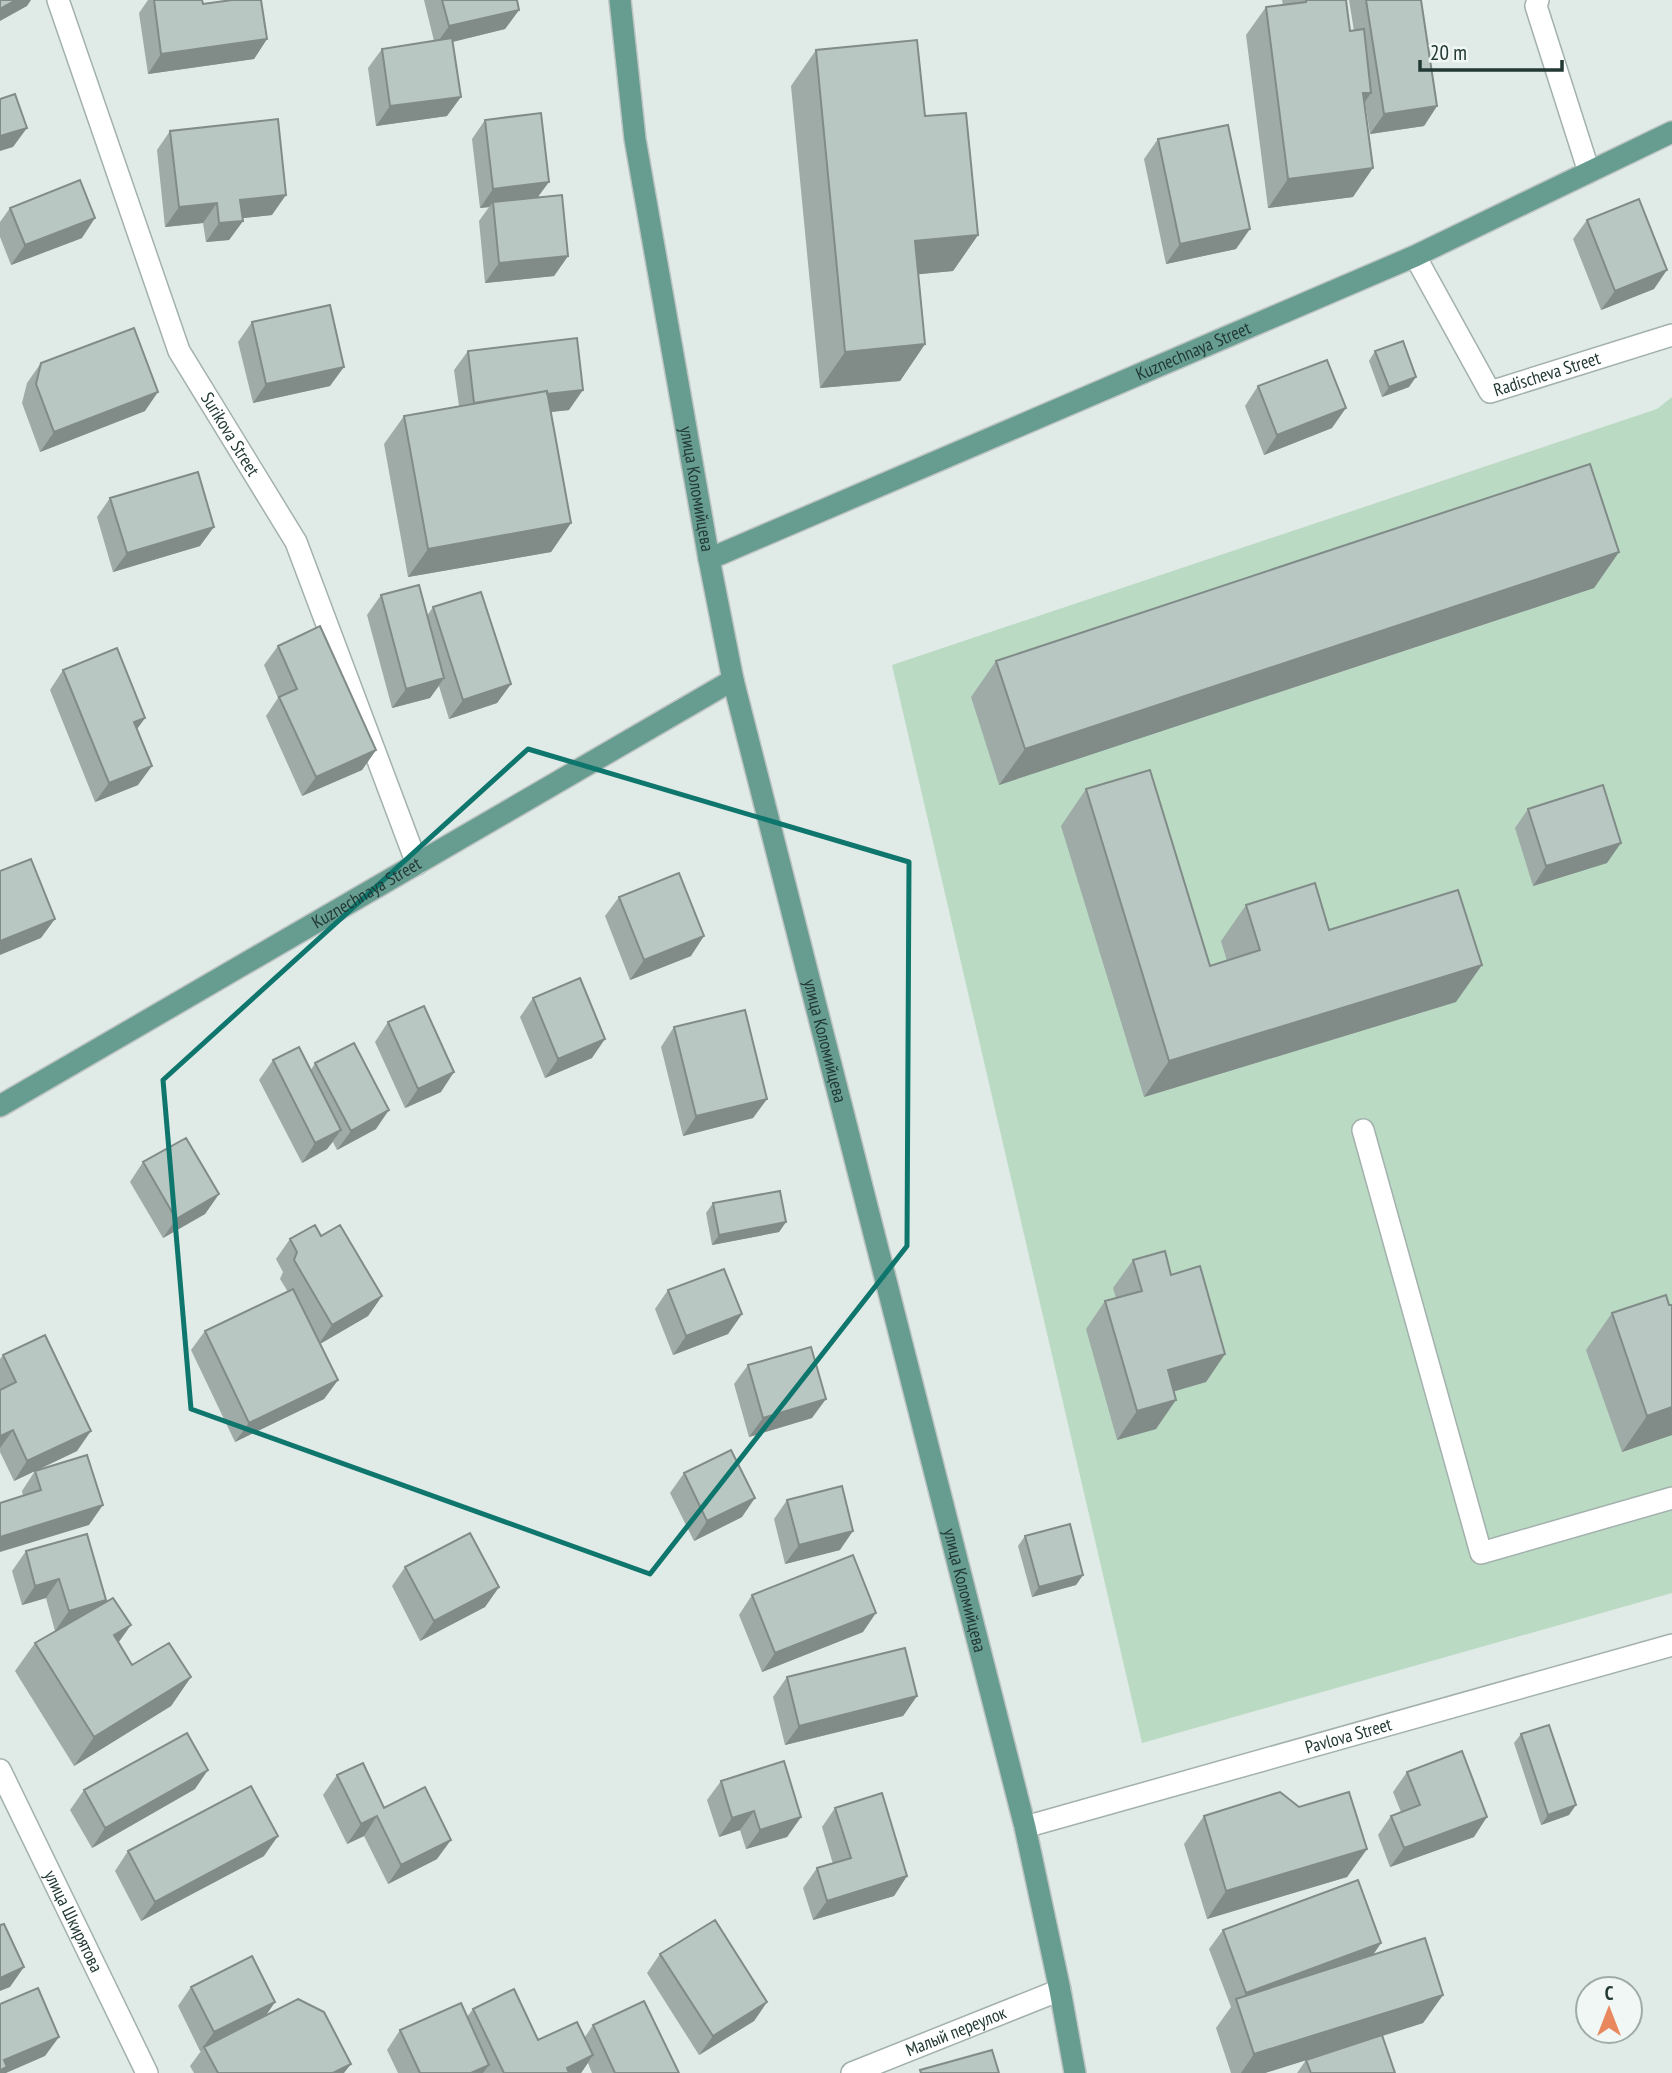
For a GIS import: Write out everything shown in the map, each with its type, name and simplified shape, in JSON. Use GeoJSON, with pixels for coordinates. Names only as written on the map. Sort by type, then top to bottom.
{"type":"FeatureCollection","features":[{"type":"Feature","properties":{"kind":"main road","name":"улица Коломийцева"},"geometry":{"type":"LineString","coordinates":[[620,0],[635,139],[733,680],[1024,1827],[1060,1990],[1075,2073]]}},
{"type":"Feature","properties":{"kind":"main road","name":"Kuznechnaya Street"},"geometry":{"type":"LineString","coordinates":[[709,559],[1415,256],[1672,132]]}},
{"type":"Feature","properties":{"kind":"main road","name":"Kuznechnaya Street"},"geometry":{"type":"LineString","coordinates":[[0,1105],[733,680]]}},
{"type":"Feature","properties":{"kind":"street","name":"Surikova Street"},"geometry":{"type":"LineString","coordinates":[[58,0],[179,351],[296,541],[417,863]]}},
{"type":"Feature","properties":{"kind":"street"},"geometry":{"type":"LineString","coordinates":[[1538,0],[1536,6],[1589,172]]}},
{"type":"Feature","properties":{"kind":"street","name":"Radischeva Street"},"geometry":{"type":"LineString","coordinates":[[1415,256],[1490,392],[1672,335]]}},
{"type":"Feature","properties":{"kind":"street"},"geometry":{"type":"LineString","coordinates":[[1363,1130],[1481,1553],[1672,1498]]}},
{"type":"Feature","properties":{"kind":"street","name":"Pavlova Street"},"geometry":{"type":"LineString","coordinates":[[1024,1827],[1672,1645]]}},
{"type":"Feature","properties":{"kind":"street","name":"улица Шкирятова"},"geometry":{"type":"LineString","coordinates":[[0,1770],[147,2073]]}},
{"type":"Feature","properties":{"kind":"street","name":"Малый переулок"},"geometry":{"type":"LineString","coordinates":[[852,2073],[1060,1990]]}},
{"type":"Feature","properties":{"kind":"highlighted area"},"geometry":{"type":"Polygon","coordinates":[[[528,749],[909,862],[907,1246],[650,1574],[191,1409],[163,1080],[528,749]]]}},
{"type":"Feature","properties":{"kind":"green space"},"geometry":{"type":"Polygon","coordinates":[[[1672,397],[1672,1593],[1142,1743],[892,665],[1657,409],[1672,397]]]}},
{"type":"Feature","properties":{"kind":"building"},"geometry":{"type":"Polygon","coordinates":[[[0,0],[16,0],[0,9],[0,0]]]}},
{"type":"Feature","properties":{"kind":"building"},"geometry":{"type":"Polygon","coordinates":[[[154,0],[202,0],[203,4],[261,0],[267,39],[161,54],[154,0]]]}},
{"type":"Feature","properties":{"kind":"building"},"geometry":{"type":"Polygon","coordinates":[[[442,0],[517,0],[519,10],[449,26],[442,0]]]}},
{"type":"Feature","properties":{"kind":"building"},"geometry":{"type":"Polygon","coordinates":[[[1306,0],[1346,0],[1350,31],[1364,29],[1371,93],[1363,93],[1373,168],[1288,179],[1266,7],[1306,0]]]}},
{"type":"Feature","properties":{"kind":"building"},"geometry":{"type":"Polygon","coordinates":[[[1366,0],[1421,0],[1437,106],[1384,114],[1366,0]]]}},
{"type":"Feature","properties":{"kind":"building"},"geometry":{"type":"Polygon","coordinates":[[[452,38],[461,97],[390,106],[382,49],[452,38]]]}},
{"type":"Feature","properties":{"kind":"building"},"geometry":{"type":"Polygon","coordinates":[[[917,40],[925,116],[966,113],[978,235],[915,241],[925,344],[845,352],[816,50],[917,40]]]}},
{"type":"Feature","properties":{"kind":"building"},"geometry":{"type":"Polygon","coordinates":[[[15,94],[27,128],[0,136],[0,99],[15,94]]]}},
{"type":"Feature","properties":{"kind":"building"},"geometry":{"type":"Polygon","coordinates":[[[541,113],[549,182],[493,189],[485,120],[541,113]]]}},
{"type":"Feature","properties":{"kind":"building"},"geometry":{"type":"Polygon","coordinates":[[[278,119],[286,195],[240,200],[243,221],[219,223],[217,203],[179,207],[170,131],[278,119]]]}},
{"type":"Feature","properties":{"kind":"building"},"geometry":{"type":"Polygon","coordinates":[[[1228,125],[1250,229],[1180,244],[1158,139],[1228,125]]]}},
{"type":"Feature","properties":{"kind":"building"},"geometry":{"type":"Polygon","coordinates":[[[80,180],[95,218],[25,245],[10,208],[80,180]]]}},
{"type":"Feature","properties":{"kind":"building"},"geometry":{"type":"Polygon","coordinates":[[[562,195],[568,256],[499,263],[493,202],[562,195]]]}},
{"type":"Feature","properties":{"kind":"building"},"geometry":{"type":"Polygon","coordinates":[[[1639,199],[1667,270],[1615,291],[1587,220],[1639,199]]]}},
{"type":"Feature","properties":{"kind":"building"},"geometry":{"type":"Polygon","coordinates":[[[330,305],[344,367],[266,384],[252,322],[330,305]]]}},
{"type":"Feature","properties":{"kind":"building"},"geometry":{"type":"Polygon","coordinates":[[[134,328],[158,392],[54,432],[36,384],[41,363],[134,328]]]}},
{"type":"Feature","properties":{"kind":"building"},"geometry":{"type":"Polygon","coordinates":[[[577,338],[583,390],[547,394],[547,391],[474,403],[468,351],[577,338]]]}},
{"type":"Feature","properties":{"kind":"building"},"geometry":{"type":"Polygon","coordinates":[[[1403,341],[1416,377],[1389,387],[1375,351],[1403,341]]]}},
{"type":"Feature","properties":{"kind":"building"},"geometry":{"type":"Polygon","coordinates":[[[1327,360],[1346,408],[1277,435],[1258,386],[1327,360]]]}},
{"type":"Feature","properties":{"kind":"building"},"geometry":{"type":"Polygon","coordinates":[[[547,391],[571,523],[428,549],[404,416],[547,391]]]}},
{"type":"Feature","properties":{"kind":"building"},"geometry":{"type":"Polygon","coordinates":[[[1590,464],[1619,552],[1025,749],[996,661],[1590,464]]]}},
{"type":"Feature","properties":{"kind":"building"},"geometry":{"type":"Polygon","coordinates":[[[198,472],[214,527],[127,553],[110,498],[198,472]]]}},
{"type":"Feature","properties":{"kind":"building"},"geometry":{"type":"Polygon","coordinates":[[[419,585],[444,678],[406,689],[381,595],[419,585]]]}},
{"type":"Feature","properties":{"kind":"building"},"geometry":{"type":"Polygon","coordinates":[[[481,592],[511,684],[463,700],[433,607],[481,592]]]}},
{"type":"Feature","properties":{"kind":"building"},"geometry":{"type":"Polygon","coordinates":[[[320,626],[376,750],[316,777],[279,697],[297,689],[278,646],[320,626]]]}},
{"type":"Feature","properties":{"kind":"building"},"geometry":{"type":"Polygon","coordinates":[[[117,648],[145,718],[134,722],[152,766],[109,783],[63,670],[117,648]]]}},
{"type":"Feature","properties":{"kind":"building"},"geometry":{"type":"Polygon","coordinates":[[[1150,770],[1210,966],[1260,950],[1246,905],[1315,883],[1329,930],[1458,890],[1482,965],[1169,1061],[1086,789],[1150,770]]]}},
{"type":"Feature","properties":{"kind":"building"},"geometry":{"type":"Polygon","coordinates":[[[1603,785],[1621,843],[1546,866],[1528,809],[1603,785]]]}},
{"type":"Feature","properties":{"kind":"building"},"geometry":{"type":"Polygon","coordinates":[[[31,859],[55,919],[0,941],[0,871],[31,859]]]}},
{"type":"Feature","properties":{"kind":"building"},"geometry":{"type":"Polygon","coordinates":[[[679,873],[704,936],[644,960],[619,897],[679,873]]]}},
{"type":"Feature","properties":{"kind":"building"},"geometry":{"type":"Polygon","coordinates":[[[580,978],[605,1039],[558,1059],[533,998],[580,978]]]}},
{"type":"Feature","properties":{"kind":"building"},"geometry":{"type":"Polygon","coordinates":[[[424,1006],[454,1072],[418,1089],[388,1022],[424,1006]]]}},
{"type":"Feature","properties":{"kind":"building"},"geometry":{"type":"Polygon","coordinates":[[[745,1010],[767,1099],[696,1116],[674,1027],[745,1010]]]}},
{"type":"Feature","properties":{"kind":"building"},"geometry":{"type":"Polygon","coordinates":[[[354,1043],[389,1110],[351,1131],[315,1063],[354,1043]]]}},
{"type":"Feature","properties":{"kind":"building"},"geometry":{"type":"Polygon","coordinates":[[[299,1047],[341,1130],[315,1143],[273,1060],[299,1047]]]}},
{"type":"Feature","properties":{"kind":"building"},"geometry":{"type":"Polygon","coordinates":[[[186,1138],[219,1194],[176,1219],[143,1162],[186,1138]]]}},
{"type":"Feature","properties":{"kind":"building"},"geometry":{"type":"Polygon","coordinates":[[[780,1191],[786,1222],[719,1235],[713,1203],[780,1191]]]}},
{"type":"Feature","properties":{"kind":"building"},"geometry":{"type":"Polygon","coordinates":[[[315,1225],[321,1236],[340,1225],[382,1296],[332,1325],[294,1260],[297,1252],[290,1239],[315,1225]]]}},
{"type":"Feature","properties":{"kind":"building"},"geometry":{"type":"Polygon","coordinates":[[[1165,1251],[1171,1275],[1200,1266],[1225,1354],[1168,1370],[1176,1400],[1137,1411],[1105,1301],[1142,1291],[1133,1260],[1165,1251]]]}},
{"type":"Feature","properties":{"kind":"building"},"geometry":{"type":"Polygon","coordinates":[[[724,1269],[742,1314],[686,1336],[668,1290],[724,1269]]]}},
{"type":"Feature","properties":{"kind":"building"},"geometry":{"type":"Polygon","coordinates":[[[293,1289],[338,1380],[249,1423],[205,1331],[293,1289]]]}},
{"type":"Feature","properties":{"kind":"building"},"geometry":{"type":"Polygon","coordinates":[[[1666,1295],[1669,1305],[1672,1305],[1672,1407],[1647,1416],[1612,1313],[1666,1295]]]}},
{"type":"Feature","properties":{"kind":"building"},"geometry":{"type":"Polygon","coordinates":[[[45,1335],[91,1431],[27,1461],[13,1430],[0,1436],[0,1390],[16,1382],[3,1355],[45,1335]]]}},
{"type":"Feature","properties":{"kind":"building"},"geometry":{"type":"Polygon","coordinates":[[[811,1347],[826,1399],[763,1418],[748,1365],[811,1347]]]}},
{"type":"Feature","properties":{"kind":"building"},"geometry":{"type":"Polygon","coordinates":[[[731,1450],[755,1498],[707,1521],[684,1473],[731,1450]]]}},
{"type":"Feature","properties":{"kind":"building"},"geometry":{"type":"Polygon","coordinates":[[[87,1455],[103,1505],[0,1537],[0,1503],[41,1490],[35,1471],[87,1455]]]}},
{"type":"Feature","properties":{"kind":"building"},"geometry":{"type":"Polygon","coordinates":[[[842,1486],[853,1531],[799,1545],[787,1500],[842,1486]]]}},
{"type":"Feature","properties":{"kind":"building"},"geometry":{"type":"Polygon","coordinates":[[[1070,1524],[1083,1575],[1039,1587],[1025,1536],[1070,1524]]]}},
{"type":"Feature","properties":{"kind":"building"},"geometry":{"type":"Polygon","coordinates":[[[470,1533],[499,1587],[434,1621],[405,1567],[470,1533]]]}},
{"type":"Feature","properties":{"kind":"building"},"geometry":{"type":"Polygon","coordinates":[[[87,1534],[106,1600],[69,1611],[59,1579],[35,1586],[26,1551],[87,1534]]]}},
{"type":"Feature","properties":{"kind":"building"},"geometry":{"type":"Polygon","coordinates":[[[853,1555],[876,1613],[775,1653],[752,1595],[853,1555]]]}},
{"type":"Feature","properties":{"kind":"building"},"geometry":{"type":"Polygon","coordinates":[[[113,1598],[131,1625],[114,1635],[132,1665],[169,1643],[191,1677],[94,1737],[35,1643],[113,1598]]]}},
{"type":"Feature","properties":{"kind":"building"},"geometry":{"type":"Polygon","coordinates":[[[905,1648],[917,1696],[799,1726],[787,1677],[905,1648]]]}},
{"type":"Feature","properties":{"kind":"building"},"geometry":{"type":"Polygon","coordinates":[[[1549,1725],[1576,1805],[1548,1815],[1521,1734],[1549,1725]]]}},
{"type":"Feature","properties":{"kind":"building"},"geometry":{"type":"Polygon","coordinates":[[[187,1733],[208,1770],[105,1828],[84,1790],[187,1733]]]}},
{"type":"Feature","properties":{"kind":"building"},"geometry":{"type":"Polygon","coordinates":[[[1462,1751],[1487,1817],[1404,1848],[1391,1816],[1420,1805],[1407,1772],[1462,1751]]]}},
{"type":"Feature","properties":{"kind":"building"},"geometry":{"type":"Polygon","coordinates":[[[784,1761],[801,1817],[760,1830],[754,1811],[732,1818],[721,1781],[784,1761]]]}},
{"type":"Feature","properties":{"kind":"building"},"geometry":{"type":"Polygon","coordinates":[[[363,1763],[384,1808],[425,1787],[451,1840],[401,1865],[377,1816],[361,1824],[337,1775],[363,1763]]]}},
{"type":"Feature","properties":{"kind":"building"},"geometry":{"type":"Polygon","coordinates":[[[251,1786],[278,1836],[155,1902],[128,1851],[251,1786]]]}},
{"type":"Feature","properties":{"kind":"building"},"geometry":{"type":"Polygon","coordinates":[[[1280,1792],[1299,1807],[1349,1792],[1367,1849],[1226,1891],[1204,1816],[1280,1792]]]}},
{"type":"Feature","properties":{"kind":"building"},"geometry":{"type":"Polygon","coordinates":[[[882,1793],[907,1876],[827,1901],[817,1868],[851,1858],[835,1808],[882,1793]]]}},
{"type":"Feature","properties":{"kind":"building"},"geometry":{"type":"Polygon","coordinates":[[[1358,1880],[1381,1943],[1246,1993],[1223,1930],[1358,1880]]]}},
{"type":"Feature","properties":{"kind":"building"},"geometry":{"type":"Polygon","coordinates":[[[715,1920],[767,2002],[713,2036],[660,1954],[715,1920]]]}},
{"type":"Feature","properties":{"kind":"building"},"geometry":{"type":"Polygon","coordinates":[[[4,1924],[24,1967],[0,1978],[0,1925],[4,1924]]]}},
{"type":"Feature","properties":{"kind":"building"},"geometry":{"type":"Polygon","coordinates":[[[1425,1938],[1443,1995],[1254,2054],[1236,1999],[1425,1938]]]}},
{"type":"Feature","properties":{"kind":"building"},"geometry":{"type":"Polygon","coordinates":[[[252,1956],[275,2002],[214,2032],[191,1987],[252,1956]]]}},
{"type":"Feature","properties":{"kind":"building"},"geometry":{"type":"Polygon","coordinates":[[[38,1988],[59,2037],[4,2060],[7,2067],[0,2070],[0,2004],[38,1988]]]}},
{"type":"Feature","properties":{"kind":"building"},"geometry":{"type":"Polygon","coordinates":[[[514,1989],[538,2040],[577,2022],[593,2055],[567,2068],[569,2073],[504,2073],[473,2009],[514,1989]]]}},
{"type":"Feature","properties":{"kind":"building"},"geometry":{"type":"Polygon","coordinates":[[[298,1999],[324,2012],[351,2064],[333,2073],[218,2073],[204,2047],[298,1999]]]}},
{"type":"Feature","properties":{"kind":"building"},"geometry":{"type":"Polygon","coordinates":[[[644,2001],[679,2073],[615,2073],[593,2025],[644,2001]]]}},
{"type":"Feature","properties":{"kind":"building"},"geometry":{"type":"Polygon","coordinates":[[[461,2003],[489,2065],[471,2073],[420,2073],[400,2030],[461,2003]]]}},
{"type":"Feature","properties":{"kind":"building"},"geometry":{"type":"Polygon","coordinates":[[[1382,2035],[1395,2073],[1311,2073],[1306,2060],[1382,2035]]]}},
{"type":"Feature","properties":{"kind":"building"},"geometry":{"type":"Polygon","coordinates":[[[992,2050],[999,2073],[921,2073],[920,2070],[992,2050]]]}}]}
